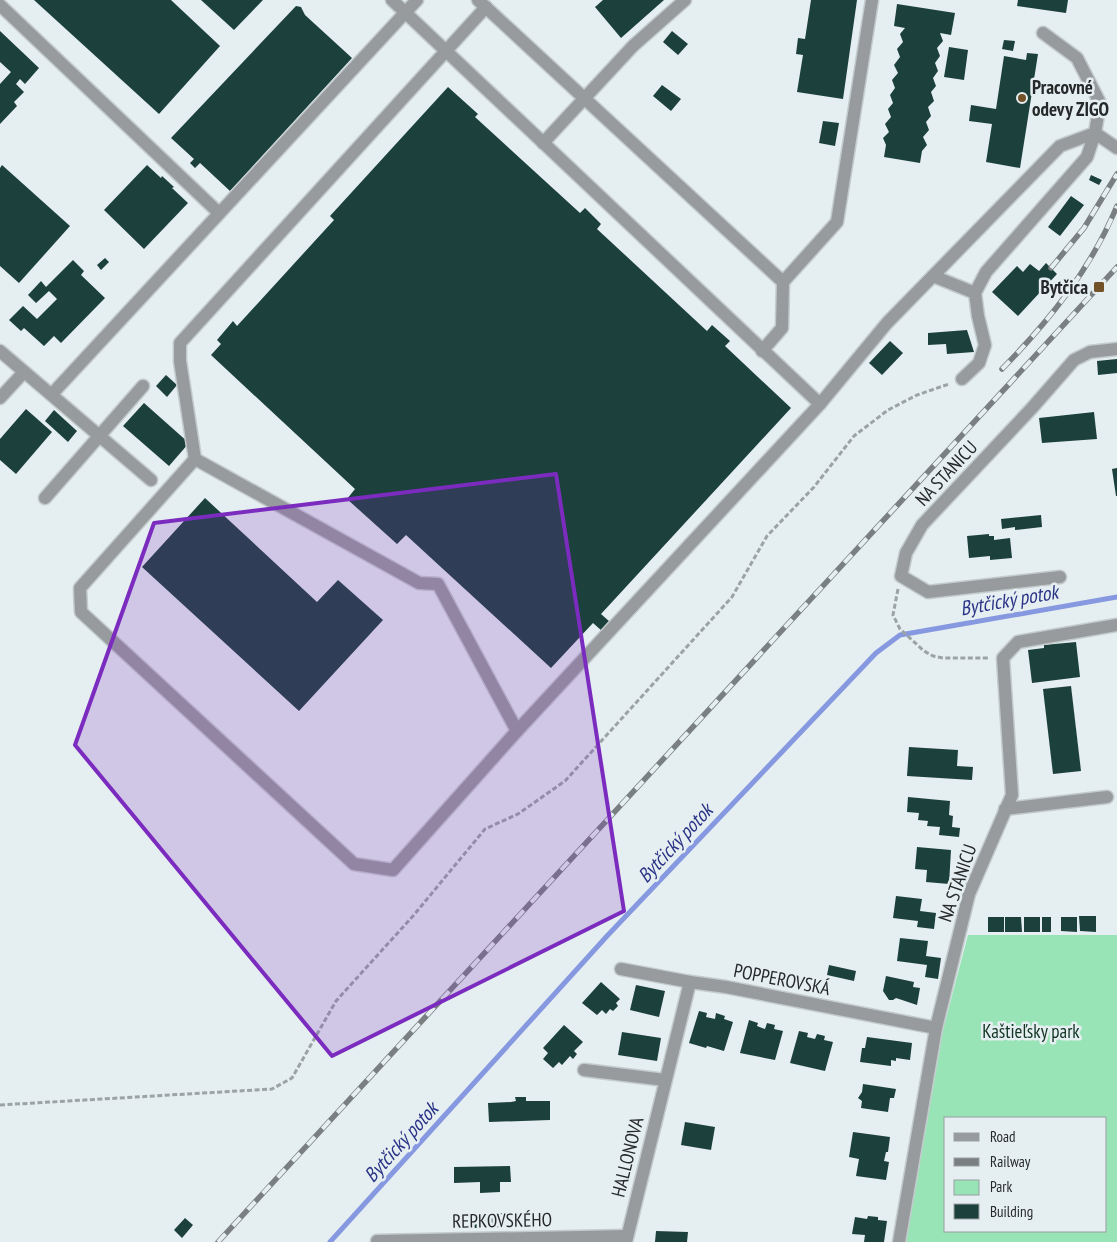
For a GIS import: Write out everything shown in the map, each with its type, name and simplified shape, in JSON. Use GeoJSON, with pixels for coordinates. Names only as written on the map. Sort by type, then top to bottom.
{"type":"FeatureCollection","features":[{"type":"Feature","properties":{"kind":"street"},"geometry":{"type":"LineString","coordinates":[[392,0],[820,404]]}},
{"type":"Feature","properties":{"kind":"street"},"geometry":{"type":"LineString","coordinates":[[52,394],[417,0]]}},
{"type":"Feature","properties":{"kind":"street"},"geometry":{"type":"LineString","coordinates":[[543,143],[633,46],[685,0]]}},
{"type":"Feature","properties":{"kind":"street"},"geometry":{"type":"LineString","coordinates":[[762,351],[782,328],[783,282],[837,222],[872,0]]}},
{"type":"Feature","properties":{"kind":"street"},"geometry":{"type":"LineString","coordinates":[[195,458],[180,361],[180,343],[446,51],[482,4],[783,282]]}},
{"type":"Feature","properties":{"kind":"street"},"geometry":{"type":"LineString","coordinates":[[0,5],[219,213]]}},
{"type":"Feature","properties":{"kind":"street"},"geometry":{"type":"LineString","coordinates":[[962,379],[979,363],[984,345],[975,293],[986,272],[1087,157],[1095,133],[1100,103],[1077,58],[1043,33]]}},
{"type":"Feature","properties":{"kind":"street"},"geometry":{"type":"LineString","coordinates":[[195,458],[80,588],[81,612],[354,864],[393,870],[517,731],[820,404],[887,322],[1060,146],[1095,133]]}},
{"type":"Feature","properties":{"kind":"street"},"geometry":{"type":"LineString","coordinates":[[1095,133],[1117,148]]}},
{"type":"Feature","properties":{"kind":"street"},"geometry":{"type":"LineString","coordinates":[[934,276],[975,293]]}},
{"type":"Feature","properties":{"kind":"street","name":"NA STANICU"},"geometry":{"type":"LineString","coordinates":[[901,576],[906,553],[922,525],[1032,408],[1074,360],[1090,352],[1117,349]]}},
{"type":"Feature","properties":{"kind":"street"},"geometry":{"type":"LineString","coordinates":[[0,351],[151,480]]}},
{"type":"Feature","properties":{"kind":"street"},"geometry":{"type":"LineString","coordinates":[[0,398],[24,372]]}},
{"type":"Feature","properties":{"kind":"street"},"geometry":{"type":"LineString","coordinates":[[45,498],[143,386]]}},
{"type":"Feature","properties":{"kind":"street"},"geometry":{"type":"LineString","coordinates":[[195,458],[419,583],[438,584],[517,731]]}},
{"type":"Feature","properties":{"kind":"street"},"geometry":{"type":"LineString","coordinates":[[901,576],[928,592],[1060,577]]}},
{"type":"Feature","properties":{"kind":"street"},"geometry":{"type":"LineString","coordinates":[[1003,658],[1018,642],[1117,625]]}},
{"type":"Feature","properties":{"kind":"street","name":"NA STANICU"},"geometry":{"type":"LineString","coordinates":[[899,1242],[936,1028],[969,894],[1012,795],[1003,658]]}},
{"type":"Feature","properties":{"kind":"street"},"geometry":{"type":"LineString","coordinates":[[1005,809],[1107,798]]}},
{"type":"Feature","properties":{"kind":"street","name":"POPPEROVSKÁ"},"geometry":{"type":"LineString","coordinates":[[621,969],[690,982],[726,986],[936,1028]]}},
{"type":"Feature","properties":{"kind":"street","name":"HALLONOVA"},"geometry":{"type":"LineString","coordinates":[[627,1239],[690,982]]}},
{"type":"Feature","properties":{"kind":"street"},"geometry":{"type":"LineString","coordinates":[[584,1070],[665,1080]]}},
{"type":"Feature","properties":{"kind":"street","name":"REPKOVSKÉHO"},"geometry":{"type":"LineString","coordinates":[[377,1242],[627,1239]]}},
{"type":"Feature","properties":{"kind":"path"},"geometry":{"type":"LineString","coordinates":[[0,1105],[272,1090],[292,1078],[336,1001],[413,916],[485,829],[518,814],[565,781],[732,597],[767,536],[814,487],[854,436],[888,410],[917,395],[962,379]]}},
{"type":"Feature","properties":{"kind":"path"},"geometry":{"type":"LineString","coordinates":[[901,576],[893,615],[900,629],[924,651],[933,656],[943,658],[1003,658]]}},
{"type":"Feature","properties":{"kind":"highlighted area"},"geometry":{"type":"Polygon","coordinates":[[[556,474],[624,911],[332,1056],[75,745],[154,523],[556,474]]]}},
{"type":"Feature","properties":{"kind":"green space","name":"Kaštieľsky park"},"geometry":{"type":"Polygon","coordinates":[[[968,935],[1117,935],[1117,1242],[906,1242],[943,1030],[968,935]]]}},
{"type":"Feature","properties":{"kind":"building"},"geometry":{"type":"Polygon","coordinates":[[[34,0],[171,0],[220,46],[159,114],[34,0]]]}},
{"type":"Feature","properties":{"kind":"building"},"geometry":{"type":"Polygon","coordinates":[[[201,0],[263,0],[234,30],[201,0]]]}},
{"type":"Feature","properties":{"kind":"building"},"geometry":{"type":"Polygon","coordinates":[[[603,0],[664,0],[621,38],[595,7],[603,0]]]}},
{"type":"Feature","properties":{"kind":"building"},"geometry":{"type":"Polygon","coordinates":[[[811,0],[857,0],[843,99],[797,92],[803,55],[796,54],[798,38],[805,39],[811,0]]]}},
{"type":"Feature","properties":{"kind":"building"},"geometry":{"type":"Polygon","coordinates":[[[1018,0],[1068,0],[1066,13],[1017,6],[1018,0]]]}},
{"type":"Feature","properties":{"kind":"building"},"geometry":{"type":"Polygon","coordinates":[[[897,4],[955,13],[951,35],[940,33],[943,41],[937,48],[940,56],[935,63],[938,71],[933,78],[936,86],[931,92],[934,101],[928,107],[931,116],[926,122],[929,130],[923,137],[927,145],[922,151],[920,163],[884,157],[886,145],[883,138],[889,132],[885,124],[891,117],[888,109],[893,103],[890,95],[895,88],[892,80],[898,73],[894,65],[900,57],[897,49],[903,42],[900,34],[905,28],[894,26],[897,4]]]}},
{"type":"Feature","properties":{"kind":"building"},"geometry":{"type":"Polygon","coordinates":[[[296,6],[301,7],[305,15],[352,58],[230,191],[200,163],[195,168],[190,163],[194,159],[171,138],[296,6]]]}},
{"type":"Feature","properties":{"kind":"building"},"geometry":{"type":"Polygon","coordinates":[[[0,31],[39,68],[25,84],[20,79],[16,84],[24,92],[14,102],[17,106],[0,124],[0,84],[11,72],[0,62],[0,31]]]}},
{"type":"Feature","properties":{"kind":"building"},"geometry":{"type":"Polygon","coordinates":[[[672,31],[688,44],[678,55],[663,42],[672,31]]]}},
{"type":"Feature","properties":{"kind":"building"},"geometry":{"type":"Polygon","coordinates":[[[1004,40],[1015,41],[1013,51],[1002,49],[1004,40]]]}},
{"type":"Feature","properties":{"kind":"building"},"geometry":{"type":"Polygon","coordinates":[[[949,47],[968,50],[964,80],[944,77],[949,47]]]}},
{"type":"Feature","properties":{"kind":"building"},"geometry":{"type":"Polygon","coordinates":[[[1027,53],[1038,54],[1020,168],[986,162],[992,124],[969,121],[971,105],[996,109],[1004,56],[1026,60],[1027,53]]]}},
{"type":"Feature","properties":{"kind":"building"},"geometry":{"type":"Polygon","coordinates":[[[662,85],[681,99],[671,111],[653,96],[662,85]]]}},
{"type":"Feature","properties":{"kind":"building"},"geometry":{"type":"Polygon","coordinates":[[[448,87],[478,114],[475,117],[580,213],[585,208],[601,224],[597,229],[707,331],[712,325],[730,341],[725,346],[791,408],[601,614],[610,622],[602,631],[593,623],[551,668],[406,535],[397,544],[347,499],[355,489],[211,355],[221,344],[217,340],[233,321],[237,326],[334,220],[330,216],[448,87]]]}},
{"type":"Feature","properties":{"kind":"building"},"geometry":{"type":"Polygon","coordinates":[[[823,121],[839,123],[835,146],[819,143],[823,121]]]}},
{"type":"Feature","properties":{"kind":"building"},"geometry":{"type":"Polygon","coordinates":[[[2,165],[70,226],[19,283],[0,266],[0,168],[2,165]]]}},
{"type":"Feature","properties":{"kind":"building"},"geometry":{"type":"Polygon","coordinates":[[[147,165],[174,187],[172,188],[188,203],[144,249],[104,210],[147,165]]]}},
{"type":"Feature","properties":{"kind":"building"},"geometry":{"type":"Polygon","coordinates":[[[1091,175],[1102,180],[1099,185],[1089,180],[1091,175]]]}},
{"type":"Feature","properties":{"kind":"building"},"geometry":{"type":"Polygon","coordinates":[[[1071,196],[1084,205],[1060,236],[1048,227],[1071,196]]]}},
{"type":"Feature","properties":{"kind":"building"},"geometry":{"type":"Polygon","coordinates":[[[105,258],[109,262],[101,270],[97,265],[105,258]]]}},
{"type":"Feature","properties":{"kind":"building"},"geometry":{"type":"Polygon","coordinates":[[[73,260],[84,271],[81,275],[105,298],[61,343],[54,336],[44,346],[24,328],[21,331],[9,320],[23,306],[37,319],[57,299],[49,291],[36,303],[28,295],[41,281],[46,287],[73,260]]]}},
{"type":"Feature","properties":{"kind":"building"},"geometry":{"type":"Polygon","coordinates":[[[1046,263],[1057,274],[1018,316],[992,292],[1017,266],[1023,272],[1030,264],[1039,271],[1046,263]]]}},
{"type":"Feature","properties":{"kind":"building"},"geometry":{"type":"Polygon","coordinates":[[[967,330],[974,352],[947,354],[946,344],[928,345],[928,333],[967,330]]]}},
{"type":"Feature","properties":{"kind":"building"},"geometry":{"type":"Polygon","coordinates":[[[890,341],[903,353],[882,375],[869,363],[890,341]]]}},
{"type":"Feature","properties":{"kind":"building"},"geometry":{"type":"Polygon","coordinates":[[[1117,359],[1117,373],[1098,375],[1097,361],[1117,359]]]}},
{"type":"Feature","properties":{"kind":"building"},"geometry":{"type":"Polygon","coordinates":[[[166,375],[177,385],[167,397],[156,386],[166,375]]]}},
{"type":"Feature","properties":{"kind":"building"},"geometry":{"type":"Polygon","coordinates":[[[144,403],[189,443],[169,466],[123,426],[144,403]]]}},
{"type":"Feature","properties":{"kind":"building"},"geometry":{"type":"Polygon","coordinates":[[[26,409],[52,432],[16,474],[0,460],[0,439],[26,409]]]}},
{"type":"Feature","properties":{"kind":"building"},"geometry":{"type":"Polygon","coordinates":[[[54,410],[77,431],[68,442],[45,421],[54,410]]]}},
{"type":"Feature","properties":{"kind":"building"},"geometry":{"type":"Polygon","coordinates":[[[1094,412],[1097,439],[1042,443],[1039,418],[1094,412]]]}},
{"type":"Feature","properties":{"kind":"building"},"geometry":{"type":"Polygon","coordinates":[[[1117,468],[1117,496],[1116,496],[1112,469],[1117,468]]]}},
{"type":"Feature","properties":{"kind":"building"},"geometry":{"type":"Polygon","coordinates":[[[205,498],[317,602],[338,580],[383,620],[299,711],[142,567],[205,498]]]}},
{"type":"Feature","properties":{"kind":"building"},"geometry":{"type":"Polygon","coordinates":[[[1041,515],[1042,527],[1015,530],[1015,527],[1002,529],[1001,519],[1041,515]]]}},
{"type":"Feature","properties":{"kind":"building"},"geometry":{"type":"Polygon","coordinates":[[[989,534],[989,536],[994,536],[994,540],[1010,538],[1012,558],[990,560],[990,556],[969,558],[967,536],[989,534]]]}},
{"type":"Feature","properties":{"kind":"building"},"geometry":{"type":"Polygon","coordinates":[[[1076,642],[1080,677],[1032,683],[1028,650],[1044,648],[1044,645],[1076,642]]]}},
{"type":"Feature","properties":{"kind":"building"},"geometry":{"type":"Polygon","coordinates":[[[1071,686],[1081,771],[1053,774],[1043,689],[1071,686]]]}},
{"type":"Feature","properties":{"kind":"building"},"geometry":{"type":"Polygon","coordinates":[[[909,747],[958,750],[957,766],[973,767],[972,780],[907,776],[909,747]]]}},
{"type":"Feature","properties":{"kind":"building"},"geometry":{"type":"Polygon","coordinates":[[[908,797],[950,801],[949,815],[953,816],[952,827],[960,828],[959,837],[939,835],[940,827],[927,826],[928,821],[918,820],[919,813],[907,812],[908,797]]]}},
{"type":"Feature","properties":{"kind":"building"},"geometry":{"type":"Polygon","coordinates":[[[917,847],[951,850],[949,884],[926,882],[927,870],[915,869],[917,847]]]}},
{"type":"Feature","properties":{"kind":"building"},"geometry":{"type":"Polygon","coordinates":[[[896,896],[922,899],[920,911],[936,913],[934,929],[917,927],[918,921],[893,918],[896,896]]]}},
{"type":"Feature","properties":{"kind":"building"},"geometry":{"type":"Polygon","coordinates":[[[1079,916],[1096,916],[1096,932],[1080,931],[1079,916]]]}},
{"type":"Feature","properties":{"kind":"building"},"geometry":{"type":"Polygon","coordinates":[[[988,917],[1004,917],[1004,932],[988,932],[988,917]]]}},
{"type":"Feature","properties":{"kind":"building"},"geometry":{"type":"Polygon","coordinates":[[[1005,917],[1021,917],[1022,932],[1005,932],[1005,917]]]}},
{"type":"Feature","properties":{"kind":"building"},"geometry":{"type":"Polygon","coordinates":[[[1024,917],[1040,917],[1040,932],[1024,932],[1024,917]]]}},
{"type":"Feature","properties":{"kind":"building"},"geometry":{"type":"Polygon","coordinates":[[[1042,917],[1051,917],[1051,932],[1042,932],[1042,917]]]}},
{"type":"Feature","properties":{"kind":"building"},"geometry":{"type":"Polygon","coordinates":[[[1061,917],[1077,917],[1077,932],[1061,931],[1061,917]]]}},
{"type":"Feature","properties":{"kind":"building"},"geometry":{"type":"Polygon","coordinates":[[[900,938],[928,941],[926,956],[941,958],[938,979],[925,977],[927,965],[897,961],[900,938]]]}},
{"type":"Feature","properties":{"kind":"building"},"geometry":{"type":"Polygon","coordinates":[[[829,965],[856,971],[854,981],[827,975],[829,965]]]}},
{"type":"Feature","properties":{"kind":"building"},"geometry":{"type":"Polygon","coordinates":[[[886,976],[914,982],[913,987],[920,988],[917,1005],[896,998],[889,1000],[883,991],[886,976]]]}},
{"type":"Feature","properties":{"kind":"building"},"geometry":{"type":"Polygon","coordinates":[[[601,982],[620,999],[616,1003],[618,1006],[613,1011],[610,1009],[606,1014],[602,1010],[597,1015],[582,1003],[601,982]]]}},
{"type":"Feature","properties":{"kind":"building"},"geometry":{"type":"Polygon","coordinates":[[[636,985],[665,991],[659,1017],[630,1010],[636,985]]]}},
{"type":"Feature","properties":{"kind":"building"},"geometry":{"type":"Polygon","coordinates":[[[699,1011],[707,1013],[706,1017],[715,1019],[716,1013],[725,1016],[724,1019],[733,1022],[724,1051],[689,1043],[699,1011]]]}},
{"type":"Feature","properties":{"kind":"building"},"geometry":{"type":"Polygon","coordinates":[[[749,1020],[758,1023],[757,1026],[765,1029],[767,1023],[775,1025],[774,1029],[783,1031],[775,1060],[740,1053],[749,1020]]]}},
{"type":"Feature","properties":{"kind":"building"},"geometry":{"type":"Polygon","coordinates":[[[564,1025],[583,1042],[574,1051],[577,1054],[573,1059],[570,1056],[562,1065],[559,1062],[553,1068],[543,1059],[548,1053],[543,1048],[564,1025]]]}},
{"type":"Feature","properties":{"kind":"building"},"geometry":{"type":"Polygon","coordinates":[[[799,1031],[808,1033],[807,1037],[815,1039],[817,1034],[825,1036],[824,1040],[833,1042],[825,1071],[790,1063],[799,1031]]]}},
{"type":"Feature","properties":{"kind":"building"},"geometry":{"type":"Polygon","coordinates":[[[622,1032],[661,1038],[657,1061],[618,1055],[622,1032]]]}},
{"type":"Feature","properties":{"kind":"building"},"geometry":{"type":"Polygon","coordinates":[[[867,1037],[912,1043],[910,1060],[896,1058],[896,1061],[891,1060],[891,1066],[860,1062],[862,1048],[865,1048],[867,1037]]]}},
{"type":"Feature","properties":{"kind":"building"},"geometry":{"type":"Polygon","coordinates":[[[863,1084],[896,1089],[894,1098],[890,1098],[888,1112],[861,1108],[862,1101],[858,1098],[862,1092],[863,1084]]]}},
{"type":"Feature","properties":{"kind":"building"},"geometry":{"type":"Polygon","coordinates":[[[515,1097],[526,1097],[526,1101],[550,1101],[550,1120],[489,1122],[488,1103],[516,1101],[515,1097]]]}},
{"type":"Feature","properties":{"kind":"building"},"geometry":{"type":"Polygon","coordinates":[[[685,1122],[715,1127],[711,1150],[681,1145],[685,1122]]]}},
{"type":"Feature","properties":{"kind":"building"},"geometry":{"type":"Polygon","coordinates":[[[853,1132],[890,1137],[888,1152],[886,1152],[884,1161],[889,1162],[886,1180],[856,1176],[859,1159],[849,1157],[853,1132]]]}},
{"type":"Feature","properties":{"kind":"building"},"geometry":{"type":"Polygon","coordinates":[[[510,1166],[511,1182],[500,1182],[500,1192],[480,1193],[480,1182],[454,1183],[454,1167],[510,1166]]]}},
{"type":"Feature","properties":{"kind":"building"},"geometry":{"type":"Polygon","coordinates":[[[473,1213],[504,1213],[504,1227],[474,1228],[473,1213]]]}},
{"type":"Feature","properties":{"kind":"building"},"geometry":{"type":"Polygon","coordinates":[[[868,1216],[878,1217],[878,1220],[887,1221],[884,1242],[864,1242],[865,1235],[852,1234],[855,1217],[867,1219],[868,1216]]]}},
{"type":"Feature","properties":{"kind":"building"},"geometry":{"type":"Polygon","coordinates":[[[185,1218],[193,1225],[182,1238],[174,1230],[185,1218]]]}},
{"type":"Feature","properties":{"kind":"building"},"geometry":{"type":"Polygon","coordinates":[[[656,1231],[688,1232],[687,1242],[655,1242],[656,1231]]]}},
{"type":"Feature","properties":{"kind":"waterway","name":"Bytčický potok"},"geometry":{"type":"LineString","coordinates":[[330,1242],[607,936],[876,653],[900,635],[1117,597]]}},
{"type":"Feature","properties":{"kind":"railway"},"geometry":{"type":"LineString","coordinates":[[1051,268],[1084,228],[1117,174]]}},
{"type":"Feature","properties":{"kind":"railway"},"geometry":{"type":"LineString","coordinates":[[1002,369],[1052,313],[1082,273],[1107,229],[1117,206]]}},
{"type":"Feature","properties":{"kind":"railway"},"geometry":{"type":"LineString","coordinates":[[218,1242],[1117,267]]}},
{"type":"Feature","properties":{"kind":"place","name":"Pracovné odevy ZIGO"},"geometry":{"type":"Point","coordinates":[1022,98]}},
{"type":"Feature","properties":{"kind":"place","name":"Bytčica"},"geometry":{"type":"Point","coordinates":[1099,287]}}]}
